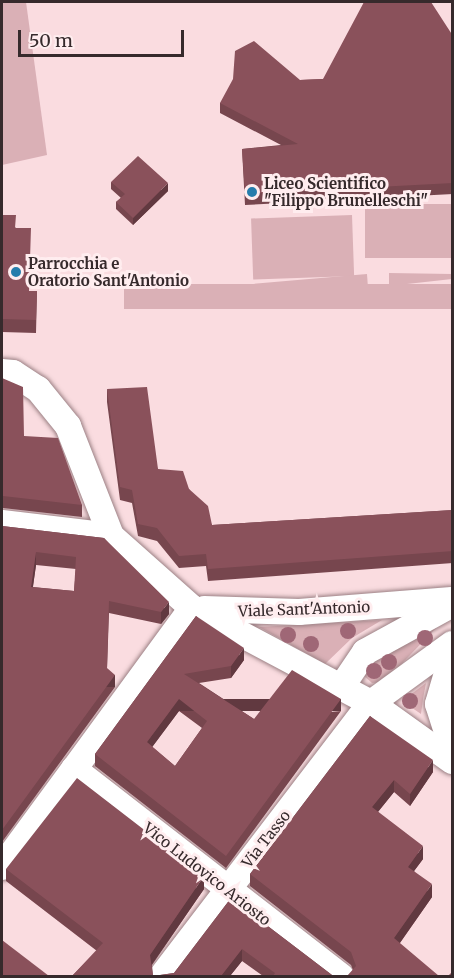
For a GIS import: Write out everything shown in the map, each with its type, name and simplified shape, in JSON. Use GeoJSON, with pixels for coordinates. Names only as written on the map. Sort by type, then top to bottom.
{"type":"FeatureCollection","features":[{"type":"Feature","properties":{"kind":"street"},"geometry":{"type":"LineString","coordinates":[[2,372],[13,373],[38,389],[68,426],[111,536],[192,608],[342,686],[371,703],[453,761]]}},
{"type":"Feature","properties":{"kind":"street"},"geometry":{"type":"LineString","coordinates":[[2,523],[111,536]]}},
{"type":"Feature","properties":{"kind":"street","name":"Viale Sant'Antonio"},"geometry":{"type":"LineString","coordinates":[[192,608],[299,612],[453,600]]}},
{"type":"Feature","properties":{"kind":"street"},"geometry":{"type":"LineString","coordinates":[[342,686],[365,652],[453,605]]}},
{"type":"Feature","properties":{"kind":"street"},"geometry":{"type":"LineString","coordinates":[[2,867],[192,608]]}},
{"type":"Feature","properties":{"kind":"street"},"geometry":{"type":"LineString","coordinates":[[371,703],[453,644]]}},
{"type":"Feature","properties":{"kind":"street"},"geometry":{"type":"LineString","coordinates":[[453,656],[438,704],[453,748]]}},
{"type":"Feature","properties":{"kind":"street","name":"Via Tasso"},"geometry":{"type":"LineString","coordinates":[[162,976],[371,703]]}},
{"type":"Feature","properties":{"kind":"street","name":"Vico Ludovico Ariosto"},"geometry":{"type":"LineString","coordinates":[[74,769],[226,890],[341,976]]}},
{"type":"Feature","properties":{"kind":"shaded area"},"geometry":{"type":"Polygon","coordinates":[[[2,2],[26,2],[47,155],[2,165],[2,2]]]}},
{"type":"Feature","properties":{"kind":"shaded area"},"geometry":{"type":"Polygon","coordinates":[[[365,204],[452,204],[452,258],[365,258],[365,204]]]}},
{"type":"Feature","properties":{"kind":"shaded area"},"geometry":{"type":"Polygon","coordinates":[[[352,215],[354,276],[253,279],[251,219],[352,215]]]}},
{"type":"Feature","properties":{"kind":"shaded area"},"geometry":{"type":"Polygon","coordinates":[[[389,273],[452,274],[452,279],[389,286],[389,273]]]}},
{"type":"Feature","properties":{"kind":"shaded area"},"geometry":{"type":"Polygon","coordinates":[[[367,274],[368,288],[230,290],[229,286],[367,274]]]}},
{"type":"Feature","properties":{"kind":"shaded area"},"geometry":{"type":"Polygon","coordinates":[[[124,284],[452,284],[452,309],[124,309],[124,284]]]}},
{"type":"Feature","properties":{"kind":"shaded area"},"geometry":{"type":"Polygon","coordinates":[[[382,620],[352,638],[325,664],[259,627],[382,620]]]}},
{"type":"Feature","properties":{"kind":"shaded area"},"geometry":{"type":"Polygon","coordinates":[[[440,624],[384,682],[372,683],[363,675],[364,664],[440,624]]]}},
{"type":"Feature","properties":{"kind":"shaded area"},"geometry":{"type":"Polygon","coordinates":[[[426,683],[423,699],[421,714],[402,701],[426,683]]]}},
{"type":"Feature","properties":{"kind":"building"},"geometry":{"type":"Polygon","coordinates":[[[364,2],[431,2],[453,36],[453,183],[245,194],[242,149],[298,144],[220,103],[233,79],[235,51],[254,41],[300,80],[323,79],[364,2]]]}},
{"type":"Feature","properties":{"kind":"building"},"geometry":{"type":"Polygon","coordinates":[[[138,156],[168,183],[133,218],[116,202],[125,194],[111,182],[138,156]]]}},
{"type":"Feature","properties":{"kind":"building","name":"Parrocchia e Oratorio Sant'Antonio"},"geometry":{"type":"Polygon","coordinates":[[[2,215],[16,215],[15,228],[31,228],[29,291],[37,291],[36,320],[2,319],[2,215]]]}},
{"type":"Feature","properties":{"kind":"building"},"geometry":{"type":"Polygon","coordinates":[[[2,378],[23,387],[24,436],[58,438],[82,505],[2,497],[2,378]]]}},
{"type":"Feature","properties":{"kind":"building"},"geometry":{"type":"Polygon","coordinates":[[[147,387],[158,469],[183,471],[189,489],[208,506],[212,525],[453,510],[453,551],[208,569],[206,554],[179,556],[157,528],[138,524],[132,490],[120,487],[107,389],[147,387]]]}},
{"type":"Feature","properties":{"kind":"building"},"geometry":{"type":"Polygon","coordinates":[[[2,526],[104,538],[169,602],[161,612],[109,601],[107,668],[115,675],[2,830],[2,526]],[[36,552],[31,587],[74,591],[76,557],[36,552]]]}},
{"type":"Feature","properties":{"kind":"building"},"geometry":{"type":"Polygon","coordinates":[[[196,616],[244,648],[231,666],[184,674],[254,719],[292,670],[341,699],[226,856],[95,754],[196,616]],[[179,699],[147,742],[175,766],[207,721],[179,699]]]}},
{"type":"Feature","properties":{"kind":"building"},"geometry":{"type":"Polygon","coordinates":[[[370,716],[433,760],[410,794],[394,780],[372,807],[423,846],[408,867],[432,884],[394,938],[439,976],[347,976],[356,966],[351,952],[250,874],[370,716]]]}},
{"type":"Feature","properties":{"kind":"building"},"geometry":{"type":"Polygon","coordinates":[[[77,778],[204,876],[150,955],[153,976],[72,976],[103,943],[6,869],[77,778]]]}},
{"type":"Feature","properties":{"kind":"building"},"geometry":{"type":"Polygon","coordinates":[[[231,898],[332,975],[338,976],[273,976],[275,973],[242,949],[221,976],[153,976],[174,973],[231,898]]]}},
{"type":"Feature","properties":{"kind":"building"},"geometry":{"type":"Polygon","coordinates":[[[2,940],[49,976],[2,976],[2,940]]]}},
{"type":"Feature","properties":{"kind":"place","name":"Liceo Scientifico \"Filippo Brunelleschi\""},"geometry":{"type":"Point","coordinates":[252,192]}},
{"type":"Feature","properties":{"kind":"place","name":"Parrocchia e Oratorio Sant'Antonio"},"geometry":{"type":"Point","coordinates":[16,272]}}]}
